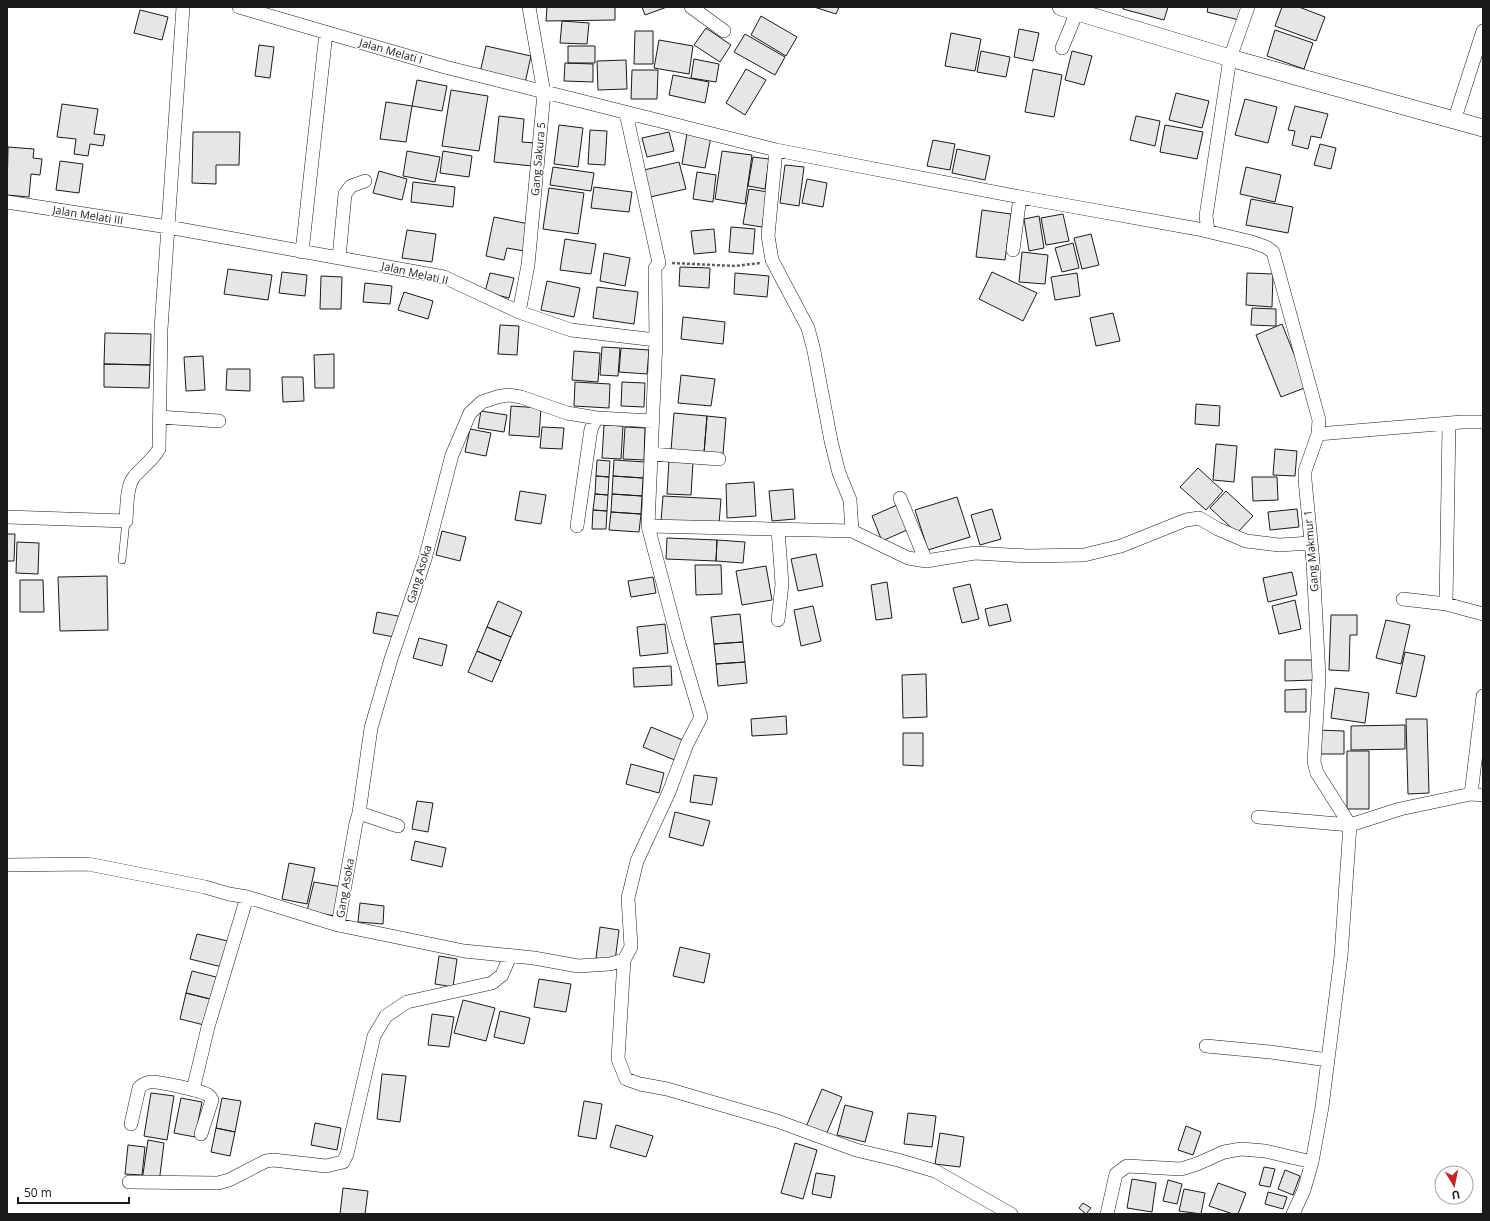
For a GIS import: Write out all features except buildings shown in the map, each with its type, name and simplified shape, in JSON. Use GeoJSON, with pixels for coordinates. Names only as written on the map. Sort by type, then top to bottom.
{"type":"FeatureCollection","features":[{"type":"Feature","properties":{"kind":"street"},"geometry":{"type":"LineString","coordinates":[[7,517],[126,521],[129,486],[133,478],[154,458],[159,449],[161,329],[183,7]]}},
{"type":"Feature","properties":{"kind":"street","name":"Jalan Melati I"},"geometry":{"type":"LineString","coordinates":[[239,7],[445,68],[776,150],[1020,197]]}},
{"type":"Feature","properties":{"kind":"street","name":"Gang Sakura 5"},"geometry":{"type":"LineString","coordinates":[[520,312],[528,265],[544,92],[529,7]]}},
{"type":"Feature","properties":{"kind":"street"},"geometry":{"type":"LineString","coordinates":[[691,7],[724,31]]}},
{"type":"Feature","properties":{"kind":"street"},"geometry":{"type":"LineString","coordinates":[[1061,7],[1078,10],[1230,58],[1483,128]]}},
{"type":"Feature","properties":{"kind":"street"},"geometry":{"type":"LineString","coordinates":[[1208,231],[1206,216],[1230,58],[1248,7]]}},
{"type":"Feature","properties":{"kind":"street"},"geometry":{"type":"LineString","coordinates":[[1062,48],[1078,10]]}},
{"type":"Feature","properties":{"kind":"street"},"geometry":{"type":"LineString","coordinates":[[1454,121],[1483,31]]}},
{"type":"Feature","properties":{"kind":"street"},"geometry":{"type":"LineString","coordinates":[[302,252],[326,33]]}},
{"type":"Feature","properties":{"kind":"street"},"geometry":{"type":"LineString","coordinates":[[626,113],[659,263],[655,268],[656,340],[648,526],[678,640],[702,717],[687,744],[669,792],[637,862],[628,898],[631,947],[624,960],[618,1059],[626,1079],[640,1084],[667,1089],[777,1121],[856,1150],[935,1171],[1011,1214]]}},
{"type":"Feature","properties":{"kind":"street"},"geometry":{"type":"LineString","coordinates":[[776,150],[768,236],[772,260],[808,328],[814,351],[831,441],[839,472],[850,500],[852,531]]}},
{"type":"Feature","properties":{"kind":"street"},"geometry":{"type":"LineString","coordinates":[[339,258],[345,194],[351,186],[364,181]]}},
{"type":"Feature","properties":{"kind":"street"},"geometry":{"type":"LineString","coordinates":[[1012,250],[1020,197]]}},
{"type":"Feature","properties":{"kind":"street","name":"Gang Makmur 1"},"geometry":{"type":"LineString","coordinates":[[1020,197],[1208,231],[1252,242],[1266,247],[1273,252],[1316,404],[1319,420],[1318,434],[1305,471],[1314,562],[1319,677],[1314,762],[1317,773],[1350,825]]}},
{"type":"Feature","properties":{"kind":"street","name":"Jalan Melati III"},"geometry":{"type":"LineString","coordinates":[[7,202],[168,227]]}},
{"type":"Feature","properties":{"kind":"street","name":"Jalan Melati II"},"geometry":{"type":"LineString","coordinates":[[168,227],[444,277],[520,312],[571,330],[656,340]]}},
{"type":"Feature","properties":{"kind":"street","name":"Gang Asoka"},"geometry":{"type":"LineString","coordinates":[[338,924],[359,813],[371,728],[391,659],[425,559],[452,455],[470,413],[482,402],[508,395],[521,397],[567,413],[597,418],[653,421]]}},
{"type":"Feature","properties":{"kind":"street"},"geometry":{"type":"LineString","coordinates":[[159,417],[220,421]]}},
{"type":"Feature","properties":{"kind":"street"},"geometry":{"type":"LineString","coordinates":[[577,526],[591,429],[597,418]]}},
{"type":"Feature","properties":{"kind":"street"},"geometry":{"type":"LineString","coordinates":[[1318,434],[1483,422]]}},
{"type":"Feature","properties":{"kind":"street"},"geometry":{"type":"LineString","coordinates":[[1446,604],[1449,424]]}},
{"type":"Feature","properties":{"kind":"street"},"geometry":{"type":"LineString","coordinates":[[651,454],[719,459]]}},
{"type":"Feature","properties":{"kind":"street"},"geometry":{"type":"LineString","coordinates":[[900,498],[926,561]]}},
{"type":"Feature","properties":{"kind":"street"},"geometry":{"type":"LineString","coordinates":[[648,526],[852,531],[908,558],[926,561],[975,553],[1028,556],[1084,555],[1121,546],[1186,520],[1199,518],[1218,529],[1246,541],[1279,545],[1311,542]]}},
{"type":"Feature","properties":{"kind":"street"},"geometry":{"type":"LineString","coordinates":[[778,529],[782,584],[778,620]]}},
{"type":"Feature","properties":{"kind":"street"},"geometry":{"type":"LineString","coordinates":[[1403,599],[1446,604],[1483,614]]}},
{"type":"Feature","properties":{"kind":"street"},"geometry":{"type":"LineString","coordinates":[[1258,817],[1350,825],[1400,809],[1477,794],[1483,696]]}},
{"type":"Feature","properties":{"kind":"street"},"geometry":{"type":"LineString","coordinates":[[359,813],[398,826]]}},
{"type":"Feature","properties":{"kind":"street"},"geometry":{"type":"LineString","coordinates":[[1293,1214],[1304,1190],[1312,1162],[1322,1107],[1341,956],[1350,825]]}},
{"type":"Feature","properties":{"kind":"street"},"geometry":{"type":"LineString","coordinates":[[7,865],[88,864],[205,887],[229,894],[247,897],[338,924],[464,951],[534,958],[578,966],[610,964],[624,960]]}},
{"type":"Feature","properties":{"kind":"street"},"geometry":{"type":"LineString","coordinates":[[192,1090],[208,1027],[247,897]]}},
{"type":"Feature","properties":{"kind":"street"},"geometry":{"type":"LineString","coordinates":[[129,1182],[218,1183],[233,1179],[266,1161],[273,1160],[326,1166],[343,1162],[347,1154],[374,1036],[386,1016],[407,1002],[492,983],[502,975],[510,956]]}},
{"type":"Feature","properties":{"kind":"street"},"geometry":{"type":"LineString","coordinates":[[1206,1046],[1270,1052],[1328,1060]]}},
{"type":"Feature","properties":{"kind":"street"},"geometry":{"type":"LineString","coordinates":[[131,1124],[139,1088],[141,1085],[151,1082],[208,1094],[212,1100],[201,1134]]}},
{"type":"Feature","properties":{"kind":"street"},"geometry":{"type":"LineString","coordinates":[[1106,1214],[1116,1174],[1122,1168],[1127,1166],[1181,1169],[1197,1164],[1224,1152],[1241,1149],[1266,1151],[1312,1162]]}},
{"type":"Feature","properties":{"kind":"lane"},"geometry":{"type":"LineString","coordinates":[[122,560],[126,521]]}},
{"type":"Feature","properties":{"kind":"path"},"geometry":{"type":"LineString","coordinates":[[659,263],[735,266],[758,264],[772,260]]}}]}
